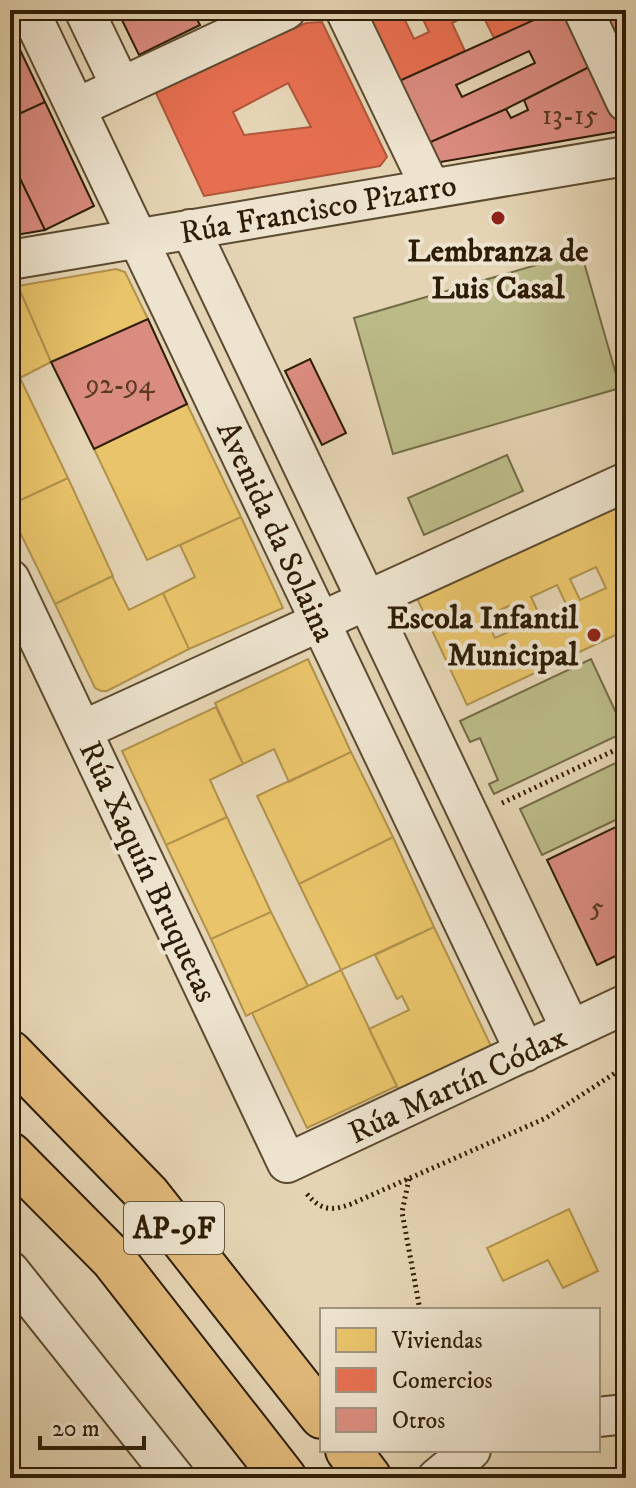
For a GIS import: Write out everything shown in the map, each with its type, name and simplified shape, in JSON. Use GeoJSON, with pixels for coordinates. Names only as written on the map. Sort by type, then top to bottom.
{"type":"FeatureCollection","features":[{"type":"Feature","properties":{"kind":"highway","name":"AP-9F"},"geometry":{"type":"LineString","coordinates":[[10,1053],[148,1195],[320,1413]]}},
{"type":"Feature","properties":{"kind":"highway","name":"AP-9F"},"geometry":{"type":"LineString","coordinates":[[10,1155],[113,1259],[284,1478]]}},
{"type":"Feature","properties":{"kind":"highway"},"geometry":{"type":"LineString","coordinates":[[350,1452],[369,1478]]}},
{"type":"Feature","properties":{"kind":"street","name":"Avenida da Solaina"},"geometry":{"type":"LineString","coordinates":[[29,10],[525,1052]]}},
{"type":"Feature","properties":{"kind":"street"},"geometry":{"type":"LineString","coordinates":[[84,10],[121,87]]}},
{"type":"Feature","properties":{"kind":"street"},"geometry":{"type":"LineString","coordinates":[[76,108],[286,10]]}},
{"type":"Feature","properties":{"kind":"street"},"geometry":{"type":"LineString","coordinates":[[345,10],[431,189]]}},
{"type":"Feature","properties":{"kind":"street"},"geometry":{"type":"LineString","coordinates":[[583,10],[626,102]]}},
{"type":"Feature","properties":{"kind":"street","name":"Rúa Francisco Pizarro"},"geometry":{"type":"LineString","coordinates":[[10,260],[626,156]]}},
{"type":"Feature","properties":{"kind":"street","name":"Avenida da Solaina"},"geometry":{"type":"LineString","coordinates":[[190,229],[571,1030]]}},
{"type":"Feature","properties":{"kind":"street"},"geometry":{"type":"LineString","coordinates":[[83,730],[626,482]]}},
{"type":"Feature","properties":{"kind":"street","name":"Rúa Xaquín Bruquetas"},"geometry":{"type":"LineString","coordinates":[[10,579],[287,1163]]}},
{"type":"Feature","properties":{"kind":"street","name":"Rúa Martín Códax"},"geometry":{"type":"LineString","coordinates":[[287,1163],[626,1004]]}},
{"type":"Feature","properties":{"kind":"street"},"geometry":{"type":"LineString","coordinates":[[10,1271],[175,1478]]}},
{"type":"Feature","properties":{"kind":"street"},"geometry":{"type":"LineString","coordinates":[[600,1417],[626,1414]]}},
{"type":"Feature","properties":{"kind":"street"},"geometry":{"type":"LineString","coordinates":[[437,1478],[469,1452]]}},
{"type":"Feature","properties":{"kind":"path"},"geometry":{"type":"LineString","coordinates":[[469,818],[626,745]]}},
{"type":"Feature","properties":{"kind":"path"},"geometry":{"type":"LineString","coordinates":[[287,1163],[316,1205],[336,1210],[546,1118],[626,1066]]}},
{"type":"Feature","properties":{"kind":"path"},"geometry":{"type":"LineString","coordinates":[[409,1178],[402,1212],[420,1308]]}},
{"type":"Feature","properties":{"kind":"green space"},"geometry":{"type":"Polygon","coordinates":[[[581,252],[620,388],[393,454],[354,318],[581,252]]]}},
{"type":"Feature","properties":{"kind":"green space"},"geometry":{"type":"Polygon","coordinates":[[[507,455],[523,491],[424,535],[408,498],[507,455]]]}},
{"type":"Feature","properties":{"kind":"green space"},"geometry":{"type":"Polygon","coordinates":[[[591,659],[625,732],[494,794],[489,784],[498,780],[480,738],[470,742],[460,721],[591,659]]]}},
{"type":"Feature","properties":{"kind":"green space"},"geometry":{"type":"Polygon","coordinates":[[[626,758],[626,815],[542,855],[520,809],[626,758]]]}},
{"type":"Feature","properties":{"kind":"building: Viviendas"},"geometry":{"type":"Polygon","coordinates":[[[116,269],[125,272],[148,319],[51,362],[18,286],[116,269]]]}},
{"type":"Feature","properties":{"kind":"building: Viviendas"},"geometry":{"type":"Polygon","coordinates":[[[18,286],[51,362],[10,383],[10,287],[18,286]]]}},
{"type":"Feature","properties":{"kind":"building: Viviendas"},"geometry":{"type":"Polygon","coordinates":[[[20,378],[68,478],[10,505],[10,383],[20,378]]]}},
{"type":"Feature","properties":{"kind":"building: Viviendas"},"geometry":{"type":"Polygon","coordinates":[[[187,404],[241,517],[147,560],[94,449],[187,404]]]}},
{"type":"Feature","properties":{"kind":"building: Viviendas"},"geometry":{"type":"Polygon","coordinates":[[[68,478],[113,576],[55,604],[10,512],[10,505],[68,478]]]}},
{"type":"Feature","properties":{"kind":"building: Viviendas"},"geometry":{"type":"Polygon","coordinates":[[[626,495],[626,551],[619,554],[626,570],[626,630],[467,705],[415,594],[626,495]],[[596,567],[570,579],[580,600],[606,588],[596,567]],[[557,585],[531,597],[541,618],[567,606],[557,585]],[[511,605],[485,617],[495,638],[521,626],[511,605]]]}},
{"type":"Feature","properties":{"kind":"building: Viviendas"},"geometry":{"type":"Polygon","coordinates":[[[241,517],[283,608],[189,649],[163,593],[195,577],[180,545],[241,517]]]}},
{"type":"Feature","properties":{"kind":"building: Viviendas"},"geometry":{"type":"Polygon","coordinates":[[[112,576],[129,610],[163,593],[189,649],[107,691],[101,691],[95,688],[55,604],[112,576]]]}},
{"type":"Feature","properties":{"kind":"building: Viviendas"},"geometry":{"type":"Polygon","coordinates":[[[308,659],[351,752],[289,782],[274,749],[243,764],[215,703],[308,659]]]}},
{"type":"Feature","properties":{"kind":"building: Viviendas"},"geometry":{"type":"Polygon","coordinates":[[[216,707],[243,764],[210,780],[227,817],[166,845],[122,751],[216,707]]]}},
{"type":"Feature","properties":{"kind":"building: Viviendas"},"geometry":{"type":"Polygon","coordinates":[[[351,752],[393,837],[299,884],[257,796],[351,752]]]}},
{"type":"Feature","properties":{"kind":"building: Viviendas"},"geometry":{"type":"Polygon","coordinates":[[[227,817],[271,912],[211,939],[166,845],[227,817]]]}},
{"type":"Feature","properties":{"kind":"building: Viviendas"},"geometry":{"type":"Polygon","coordinates":[[[393,837],[434,927],[341,970],[299,884],[393,837]]]}},
{"type":"Feature","properties":{"kind":"building: Viviendas"},"geometry":{"type":"Polygon","coordinates":[[[271,912],[308,986],[246,1016],[211,939],[271,912]]]}},
{"type":"Feature","properties":{"kind":"building: Viviendas"},"geometry":{"type":"Polygon","coordinates":[[[434,927],[491,1046],[399,1091],[369,1029],[409,1010],[402,996],[397,999],[375,955],[434,927]]]}},
{"type":"Feature","properties":{"kind":"building: Viviendas"},"geometry":{"type":"Polygon","coordinates":[[[341,970],[397,1086],[307,1128],[252,1013],[341,970]]]}},
{"type":"Feature","properties":{"kind":"building: Viviendas"},"geometry":{"type":"Polygon","coordinates":[[[569,1209],[598,1271],[563,1288],[548,1260],[503,1281],[487,1248],[569,1209]]]}},
{"type":"Feature","properties":{"kind":"building: Comercios"},"geometry":{"type":"Polygon","coordinates":[[[362,10],[461,10],[464,17],[452,23],[465,51],[397,82],[362,10]],[[419,11],[404,18],[414,39],[429,32],[419,11]]]}},
{"type":"Feature","properties":{"kind":"building: Comercios"},"geometry":{"type":"Polygon","coordinates":[[[480,10],[556,10],[494,38],[480,10]]]}},
{"type":"Feature","properties":{"kind":"building: Comercios"},"geometry":{"type":"Polygon","coordinates":[[[322,22],[387,157],[380,166],[204,196],[155,91],[306,23],[322,22]],[[288,83],[233,112],[244,135],[311,127],[288,83]]]}},
{"type":"Feature","properties":{"kind":"building: Otros"},"geometry":{"type":"Polygon","coordinates":[[[138,10],[192,10],[200,25],[139,55],[121,18],[138,10]]]}},
{"type":"Feature","properties":{"kind":"building: Otros"},"geometry":{"type":"Polygon","coordinates":[[[556,10],[568,10],[595,64],[506,109],[426,144],[397,82],[556,10]],[[529,51],[456,85],[462,97],[535,63],[529,51]]]}},
{"type":"Feature","properties":{"kind":"building: Otros"},"geometry":{"type":"Polygon","coordinates":[[[602,10],[626,10],[626,64],[602,10]]]}},
{"type":"Feature","properties":{"kind":"building: Otros"},"geometry":{"type":"Polygon","coordinates":[[[10,29],[45,102],[10,118],[10,29]]]}},
{"type":"Feature","properties":{"kind":"building: Otros"},"geometry":{"type":"Polygon","coordinates":[[[595,64],[626,130],[435,163],[426,144],[506,109],[511,118],[528,110],[524,100],[595,64]]]}},
{"type":"Feature","properties":{"kind":"building: Otros"},"geometry":{"type":"Polygon","coordinates":[[[45,102],[94,206],[45,230],[10,158],[10,118],[45,102]]]}},
{"type":"Feature","properties":{"kind":"building: Otros"},"geometry":{"type":"Polygon","coordinates":[[[16,170],[45,230],[10,236],[10,173],[16,170]]]}},
{"type":"Feature","properties":{"kind":"building: Otros"},"geometry":{"type":"Polygon","coordinates":[[[148,319],[187,404],[94,449],[51,362],[148,319]]]}},
{"type":"Feature","properties":{"kind":"building: Otros"},"geometry":{"type":"Polygon","coordinates":[[[310,359],[346,433],[322,445],[285,371],[310,359]]]}},
{"type":"Feature","properties":{"kind":"building: Otros"},"geometry":{"type":"Polygon","coordinates":[[[626,822],[626,951],[597,965],[547,860],[626,822]]]}},
{"type":"Feature","properties":{"kind":"place","name":"Lembranza de Luis Casal"},"geometry":{"type":"Point","coordinates":[498,218]}},
{"type":"Feature","properties":{"kind":"place","name":"Escola Infantil Municipal"},"geometry":{"type":"Point","coordinates":[594,635]}}]}
